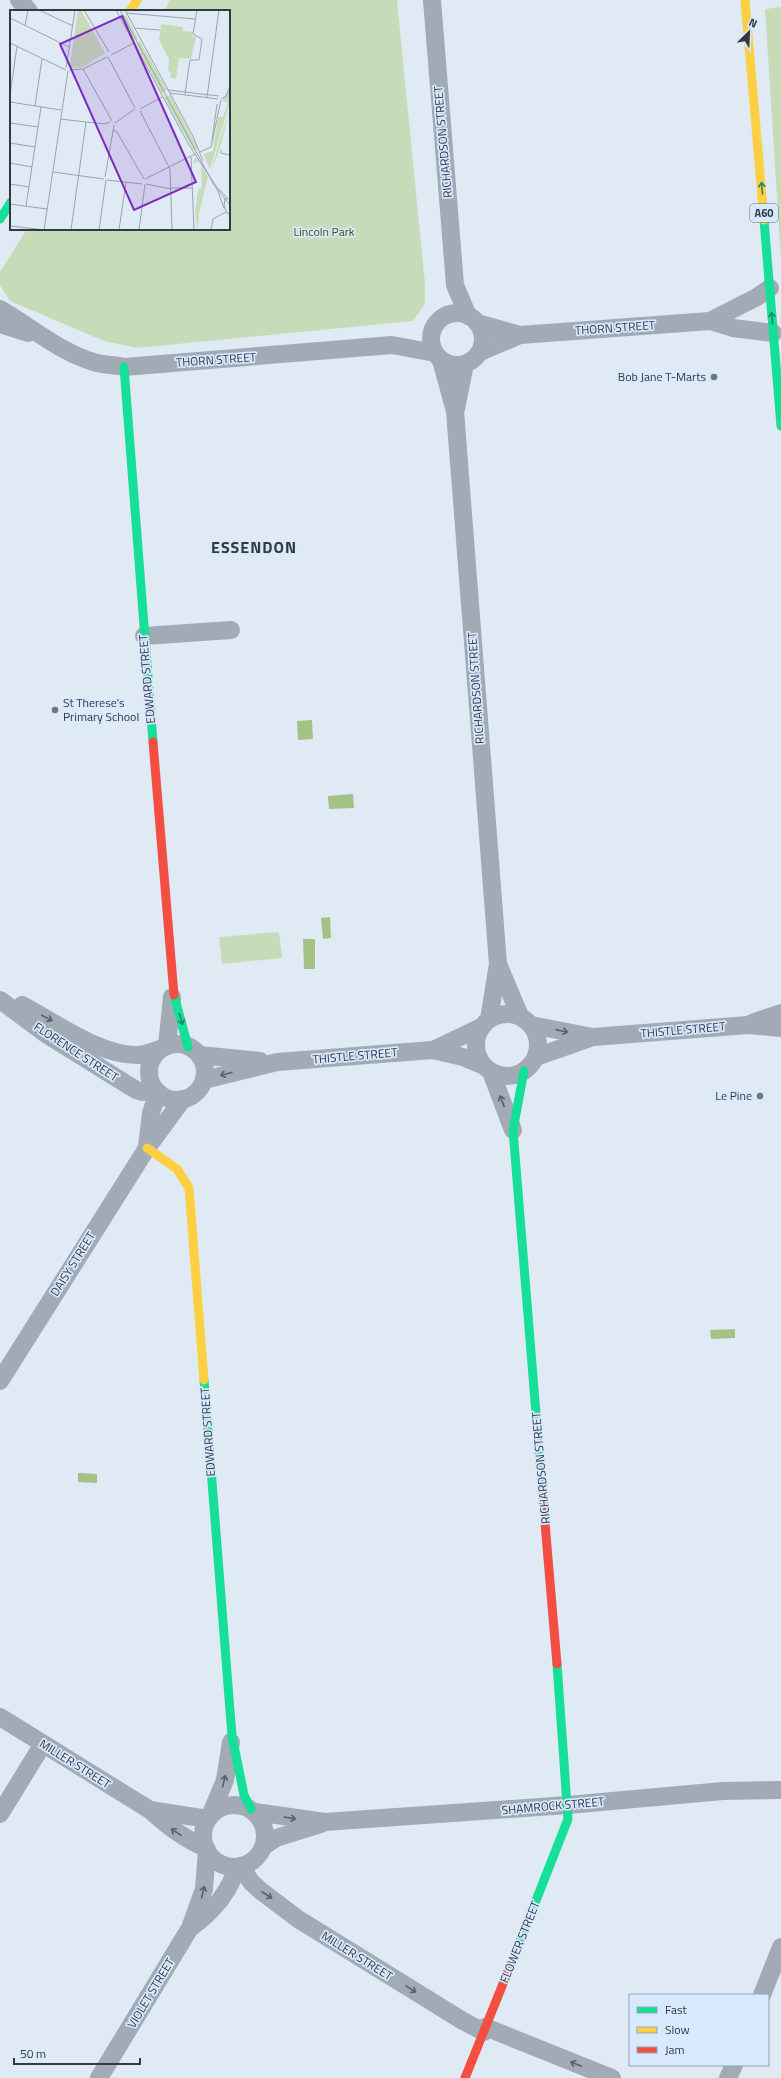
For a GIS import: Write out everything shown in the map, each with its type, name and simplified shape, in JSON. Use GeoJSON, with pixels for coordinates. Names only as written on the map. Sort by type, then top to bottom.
{"type":"FeatureCollection","features":[{"type":"Feature","properties":{"kind":"street"},"geometry":{"type":"LineString","coordinates":[[19,0],[28,10]]}},
{"type":"Feature","properties":{"kind":"street"},"geometry":{"type":"LineString","coordinates":[[131,10],[137,0]]}},
{"type":"Feature","properties":{"kind":"street","name":"RICHARDSON STREET"},"geometry":{"type":"LineString","coordinates":[[432,0],[455,285],[445,316]]}},
{"type":"Feature","properties":{"kind":"street","name":"A60"},"geometry":{"type":"LineString","coordinates":[[745,0],[770,288],[777,333],[781,426]]}},
{"type":"Feature","properties":{"kind":"street"},"geometry":{"type":"LineString","coordinates":[[0,219],[10,204]]}},
{"type":"Feature","properties":{"kind":"street","name":"RICHARDSON STREET"},"geometry":{"type":"LineString","coordinates":[[455,285],[473,320]]}},
{"type":"Feature","properties":{"kind":"street","name":"THORN STREET"},"geometry":{"type":"LineString","coordinates":[[480,352],[520,335],[710,320],[750,301],[770,288]]}},
{"type":"Feature","properties":{"kind":"street","name":"THORN STREET"},"geometry":{"type":"LineString","coordinates":[[0,308],[28,324],[46,339]]}},
{"type":"Feature","properties":{"kind":"street"},"geometry":{"type":"LineString","coordinates":[[453,313],[473,320],[483,337],[480,352],[471,361],[465,364],[456,365],[438,356],[431,341],[433,329],[445,316],[453,313]]}},
{"type":"Feature","properties":{"kind":"street","name":"THORN STREET"},"geometry":{"type":"LineString","coordinates":[[473,320],[520,335]]}},
{"type":"Feature","properties":{"kind":"street","name":"THORN STREET"},"geometry":{"type":"LineString","coordinates":[[710,320],[733,328],[777,333]]}},
{"type":"Feature","properties":{"kind":"street","name":"THORN STREET"},"geometry":{"type":"LineString","coordinates":[[0,324],[46,339],[72,353],[98,363],[124,367],[392,345],[433,329]]}},
{"type":"Feature","properties":{"kind":"street","name":"THORN STREET"},"geometry":{"type":"LineString","coordinates":[[392,345],[438,356]]}},
{"type":"Feature","properties":{"kind":"street","name":"RICHARDSON STREET"},"geometry":{"type":"LineString","coordinates":[[438,356],[455,411],[498,964],[484,1024]]}},
{"type":"Feature","properties":{"kind":"street","name":"RICHARDSON STREET"},"geometry":{"type":"LineString","coordinates":[[455,411],[465,364]]}},
{"type":"Feature","properties":{"kind":"street","name":"EDWARD STREET"},"geometry":{"type":"LineString","coordinates":[[124,367],[173,992],[164,1047]]}},
{"type":"Feature","properties":{"kind":"street"},"geometry":{"type":"LineString","coordinates":[[144,636],[232,630]]}},
{"type":"Feature","properties":{"kind":"street","name":"RICHARDSON STREET"},"geometry":{"type":"LineString","coordinates":[[498,964],[525,1020]]}},
{"type":"Feature","properties":{"kind":"street","name":"EDWARD STREET"},"geometry":{"type":"LineString","coordinates":[[173,992],[194,1051]]}},
{"type":"Feature","properties":{"kind":"street","name":"FLORENCE STREET"},"geometry":{"type":"LineString","coordinates":[[0,994],[86,1041],[106,1048],[140,1055],[164,1047]]}},
{"type":"Feature","properties":{"kind":"street","name":"FLORENCE STREET"},"geometry":{"type":"LineString","coordinates":[[0,1000],[46,1034],[136,1090],[143,1092],[157,1091]]}},
{"type":"Feature","properties":{"kind":"street"},"geometry":{"type":"LineString","coordinates":[[510,1013],[525,1020],[538,1040],[536,1057],[531,1065],[524,1071],[507,1077],[487,1069],[477,1057],[475,1047],[476,1038],[484,1024],[499,1014],[510,1013]]}},
{"type":"Feature","properties":{"kind":"street","name":"THISTLE STREET"},"geometry":{"type":"LineString","coordinates":[[748,1025],[781,1013]]}},
{"type":"Feature","properties":{"kind":"street","name":"THISTLE STREET"},"geometry":{"type":"LineString","coordinates":[[525,1020],[593,1037]]}},
{"type":"Feature","properties":{"kind":"street","name":"THISTLE STREET"},"geometry":{"type":"LineString","coordinates":[[433,1050],[484,1024]]}},
{"type":"Feature","properties":{"kind":"street","name":"THISTLE STREET"},"geometry":{"type":"LineString","coordinates":[[536,1057],[593,1037],[748,1025],[781,1028]]}},
{"type":"Feature","properties":{"kind":"street"},"geometry":{"type":"LineString","coordinates":[[181,1044],[194,1051],[203,1063],[204,1080],[196,1092],[183,1099],[170,1098],[157,1091],[151,1083],[149,1073],[150,1064],[154,1056],[164,1047],[181,1044]]}},
{"type":"Feature","properties":{"kind":"street","name":"THISTLE STREET"},"geometry":{"type":"LineString","coordinates":[[204,1080],[276,1062],[433,1050],[463,1057],[487,1069]]}},
{"type":"Feature","properties":{"kind":"street","name":"THISTLE STREET"},"geometry":{"type":"LineString","coordinates":[[194,1051],[276,1062]]}},
{"type":"Feature","properties":{"kind":"street","name":"RICHARDSON STREET"},"geometry":{"type":"LineString","coordinates":[[487,1069],[513,1130]]}},
{"type":"Feature","properties":{"kind":"street","name":"RICHARDSON STREET"},"geometry":{"type":"LineString","coordinates":[[524,1071],[513,1130],[568,1805]]}},
{"type":"Feature","properties":{"kind":"street","name":"DAISY STREET"},"geometry":{"type":"LineString","coordinates":[[147,1148],[151,1113],[157,1091]]}},
{"type":"Feature","properties":{"kind":"street","name":"DAISY STREET"},"geometry":{"type":"LineString","coordinates":[[0,1381],[147,1148],[183,1099]]}},
{"type":"Feature","properties":{"kind":"street","name":"EDWARD STREET"},"geometry":{"type":"LineString","coordinates":[[147,1148],[180,1171],[186,1180],[190,1197],[232,1736],[244,1795],[253,1811]]}},
{"type":"Feature","properties":{"kind":"street","name":"MILLER STREET"},"geometry":{"type":"LineString","coordinates":[[0,1717],[150,1810],[169,1827],[189,1841],[207,1849]]}},
{"type":"Feature","properties":{"kind":"street","name":"EDWARD STREET"},"geometry":{"type":"LineString","coordinates":[[209,1818],[225,1780],[232,1736]]}},
{"type":"Feature","properties":{"kind":"street"},"geometry":{"type":"LineString","coordinates":[[0,1814],[43,1744]]}},
{"type":"Feature","properties":{"kind":"street","name":"SHAMROCK STREET"},"geometry":{"type":"LineString","coordinates":[[253,1811],[325,1822],[568,1805],[723,1791],[781,1790]]}},
{"type":"Feature","properties":{"kind":"street"},"geometry":{"type":"LineString","coordinates":[[231,1805],[241,1805],[253,1811],[265,1828],[264,1846],[257,1857],[239,1866],[230,1866],[216,1861],[207,1849],[204,1834],[209,1818],[221,1808],[231,1805]]}},
{"type":"Feature","properties":{"kind":"street","name":"FLOWER STREET"},"geometry":{"type":"LineString","coordinates":[[465,2078],[560,1842],[568,1819],[568,1805]]}},
{"type":"Feature","properties":{"kind":"street","name":"MILLER STREET"},"geometry":{"type":"LineString","coordinates":[[150,1810],[209,1818]]}},
{"type":"Feature","properties":{"kind":"street","name":"SHAMROCK STREET"},"geometry":{"type":"LineString","coordinates":[[264,1846],[276,1838],[310,1829],[325,1822]]}},
{"type":"Feature","properties":{"kind":"street","name":"VIOLET STREET"},"geometry":{"type":"LineString","coordinates":[[99,2078],[190,1928],[204,1889],[207,1849]]}},
{"type":"Feature","properties":{"kind":"street","name":"MILLER STREET"},"geometry":{"type":"LineString","coordinates":[[239,1866],[261,1891],[298,1919],[463,2021],[612,2078]]}},
{"type":"Feature","properties":{"kind":"street","name":"VIOLET STREET"},"geometry":{"type":"LineString","coordinates":[[190,1928],[207,1915],[234,1879],[239,1866]]}},
{"type":"Feature","properties":{"kind":"street"},"geometry":{"type":"LineString","coordinates":[[762,1994],[781,1947]]}},
{"type":"Feature","properties":{"kind":"street"},"geometry":{"type":"LineString","coordinates":[[728,2078],[734,2066]]}},
{"type":"Feature","properties":{"kind":"green space","name":"Lincoln Park"},"geometry":{"type":"Polygon","coordinates":[[[170,0],[397,0],[425,284],[425,304],[413,321],[137,348],[104,341],[10,301],[0,285],[0,272],[26,230],[230,230],[230,10],[165,10],[170,0]]]}},
{"type":"Feature","properties":{"kind":"green space"},"geometry":{"type":"Polygon","coordinates":[[[781,7],[781,260],[765,9],[781,7]]]}},
{"type":"Feature","properties":{"kind":"green space"},"geometry":{"type":"Polygon","coordinates":[[[279,932],[282,958],[222,964],[219,937],[279,932]]]}},
{"type":"Feature","properties":{"kind":"shaded area"},"geometry":{"type":"Polygon","coordinates":[[[312,720],[313,739],[298,740],[297,721],[312,720]]]}},
{"type":"Feature","properties":{"kind":"shaded area"},"geometry":{"type":"Polygon","coordinates":[[[353,794],[354,808],[329,809],[328,796],[353,794]]]}},
{"type":"Feature","properties":{"kind":"shaded area"},"geometry":{"type":"Polygon","coordinates":[[[330,917],[331,938],[323,939],[321,918],[330,917]]]}},
{"type":"Feature","properties":{"kind":"shaded area"},"geometry":{"type":"Polygon","coordinates":[[[303,939],[315,939],[315,969],[304,969],[303,939]]]}},
{"type":"Feature","properties":{"kind":"shaded area"},"geometry":{"type":"Polygon","coordinates":[[[735,1329],[735,1338],[711,1339],[710,1330],[735,1329]]]}},
{"type":"Feature","properties":{"kind":"shaded area"},"geometry":{"type":"Polygon","coordinates":[[[78,1473],[97,1474],[97,1483],[78,1482],[78,1473]]]}},
{"type":"Feature","properties":{"kind":"traffic: fast"},"geometry":{"type":"LineString","coordinates":[[0,219],[10,204]]}},
{"type":"Feature","properties":{"kind":"traffic: fast"},"geometry":{"type":"LineString","coordinates":[[764,220],[781,426]]}},
{"type":"Feature","properties":{"kind":"traffic: fast"},"geometry":{"type":"LineString","coordinates":[[124,367],[153,742]]}},
{"type":"Feature","properties":{"kind":"traffic: fast"},"geometry":{"type":"LineString","coordinates":[[174,995],[188,1047]]}},
{"type":"Feature","properties":{"kind":"traffic: fast"},"geometry":{"type":"LineString","coordinates":[[524,1071],[513,1130],[542,1488]]}},
{"type":"Feature","properties":{"kind":"traffic: fast"},"geometry":{"type":"LineString","coordinates":[[204,1380],[232,1736],[244,1795],[251,1809]]}},
{"type":"Feature","properties":{"kind":"traffic: fast"},"geometry":{"type":"LineString","coordinates":[[513,1959],[568,1819],[557,1664]]}},
{"type":"Feature","properties":{"kind":"traffic: slow"},"geometry":{"type":"LineString","coordinates":[[131,10],[137,0]]}},
{"type":"Feature","properties":{"kind":"traffic: slow"},"geometry":{"type":"LineString","coordinates":[[745,0],[764,220]]}},
{"type":"Feature","properties":{"kind":"traffic: slow"},"geometry":{"type":"LineString","coordinates":[[147,1148],[177,1169],[189,1188],[204,1380]]}},
{"type":"Feature","properties":{"kind":"traffic: jam"},"geometry":{"type":"LineString","coordinates":[[153,742],[174,995]]}},
{"type":"Feature","properties":{"kind":"traffic: jam"},"geometry":{"type":"LineString","coordinates":[[542,1488],[557,1664]]}},
{"type":"Feature","properties":{"kind":"traffic: jam"},"geometry":{"type":"LineString","coordinates":[[465,2078],[513,1959]]}},
{"type":"Feature","properties":{"kind":"place","name":"Bob Jane T-Marts"},"geometry":{"type":"Point","coordinates":[714,377]}},
{"type":"Feature","properties":{"kind":"place","name":"St Therese's Primary School"},"geometry":{"type":"Point","coordinates":[55,710]}},
{"type":"Feature","properties":{"kind":"place","name":"Le Pine"},"geometry":{"type":"Point","coordinates":[760,1096]}},
{"type":"Feature","properties":{"kind":"district","name":"ESSENDON"},"geometry":{"type":"Point","coordinates":[254,547]}}]}
